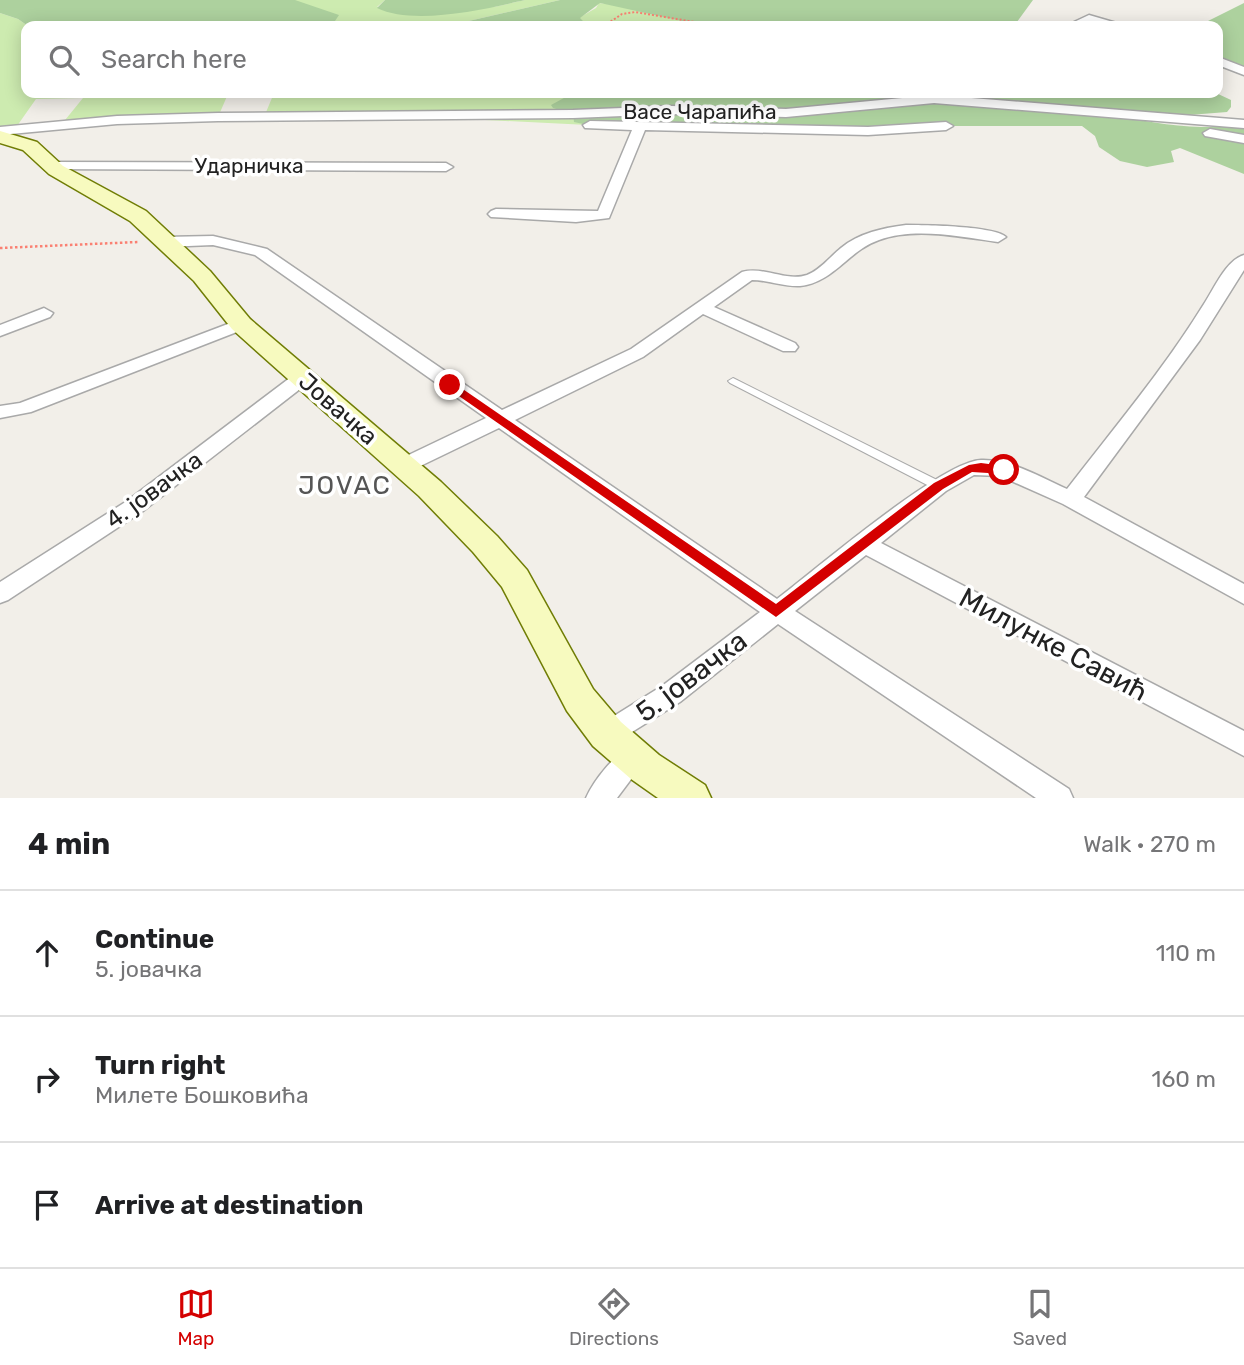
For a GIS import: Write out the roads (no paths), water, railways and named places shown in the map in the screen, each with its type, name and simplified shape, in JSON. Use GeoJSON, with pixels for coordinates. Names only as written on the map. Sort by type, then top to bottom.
{"type":"FeatureCollection","features":[{"type":"Feature","properties":{"kind":"main road","name":"Јовачка"},"geometry":{"type":"LineString","coordinates":[[0,137],[30,146],[52,166],[138,216],[201,276],[241,324],[403,466],[485,544],[515,579],[576,692],[620,746],[691,798]]}},
{"type":"Feature","properties":{"kind":"street"},"geometry":{"type":"LineString","coordinates":[[1082,21],[1101,15],[1109,21]]}},
{"type":"Feature","properties":{"kind":"street"},"geometry":{"type":"LineString","coordinates":[[1223,63],[1240,70]]}},
{"type":"Feature","properties":{"kind":"street","name":"Васе Чарапића"},"geometry":{"type":"LineString","coordinates":[[405,116],[672,110],[786,113],[934,99],[1244,124]]}},
{"type":"Feature","properties":{"kind":"street"},"geometry":{"type":"LineString","coordinates":[[1117,115],[1244,139]]}},
{"type":"Feature","properties":{"kind":"street"},"geometry":{"type":"LineString","coordinates":[[0,131],[117,120],[405,116]]}},
{"type":"Feature","properties":{"kind":"street","name":"Васе Чарапића"},"geometry":{"type":"LineString","coordinates":[[405,116],[640,127],[868,131],[946,126]]}},
{"type":"Feature","properties":{"kind":"street"},"geometry":{"type":"LineString","coordinates":[[496,214],[589,218],[604,215],[640,127]]}},
{"type":"Feature","properties":{"kind":"street","name":"Ударничка"},"geometry":{"type":"LineString","coordinates":[[52,166],[446,167]]}},
{"type":"Feature","properties":{"kind":"street"},"geometry":{"type":"LineString","coordinates":[[403,466],[637,353],[748,275],[765,275],[795,281],[814,278],[853,246],[882,233],[925,230],[998,237]]}},
{"type":"Feature","properties":{"kind":"street"},"geometry":{"type":"LineString","coordinates":[[164,242],[201,239],[237,242],[261,251],[500,421],[776,611],[1059,798]]}},
{"type":"Feature","properties":{"kind":"street"},"geometry":{"type":"LineString","coordinates":[[1071,499],[1191,340],[1231,274],[1244,260]]}},
{"type":"Feature","properties":{"kind":"street"},"geometry":{"type":"LineString","coordinates":[[704,308],[789,347]]}},
{"type":"Feature","properties":{"kind":"street"},"geometry":{"type":"LineString","coordinates":[[0,331],[44,313]]}},
{"type":"Feature","properties":{"kind":"street"},"geometry":{"type":"LineString","coordinates":[[0,412],[9,412],[47,400],[241,324]]}},
{"type":"Feature","properties":{"kind":"street","name":"4. јовачка"},"geometry":{"type":"LineString","coordinates":[[0,594],[135,506],[302,378]]}},
{"type":"Feature","properties":{"kind":"street","name":"5. јовачка"},"geometry":{"type":"LineString","coordinates":[[600,798],[620,746],[671,694],[939,486],[969,469],[993,468],[1071,499],[1244,595]]}},
{"type":"Feature","properties":{"kind":"street","name":"Милунке Савић"},"geometry":{"type":"LineString","coordinates":[[864,544],[1244,744]]}},
{"type":"Feature","properties":{"kind":"lane"},"geometry":{"type":"LineString","coordinates":[[733,381],[939,486]]}},
{"type":"Feature","properties":{"kind":"district","name":"JOVAC"},"geometry":{"type":"Point","coordinates":[345,485]}}]}
